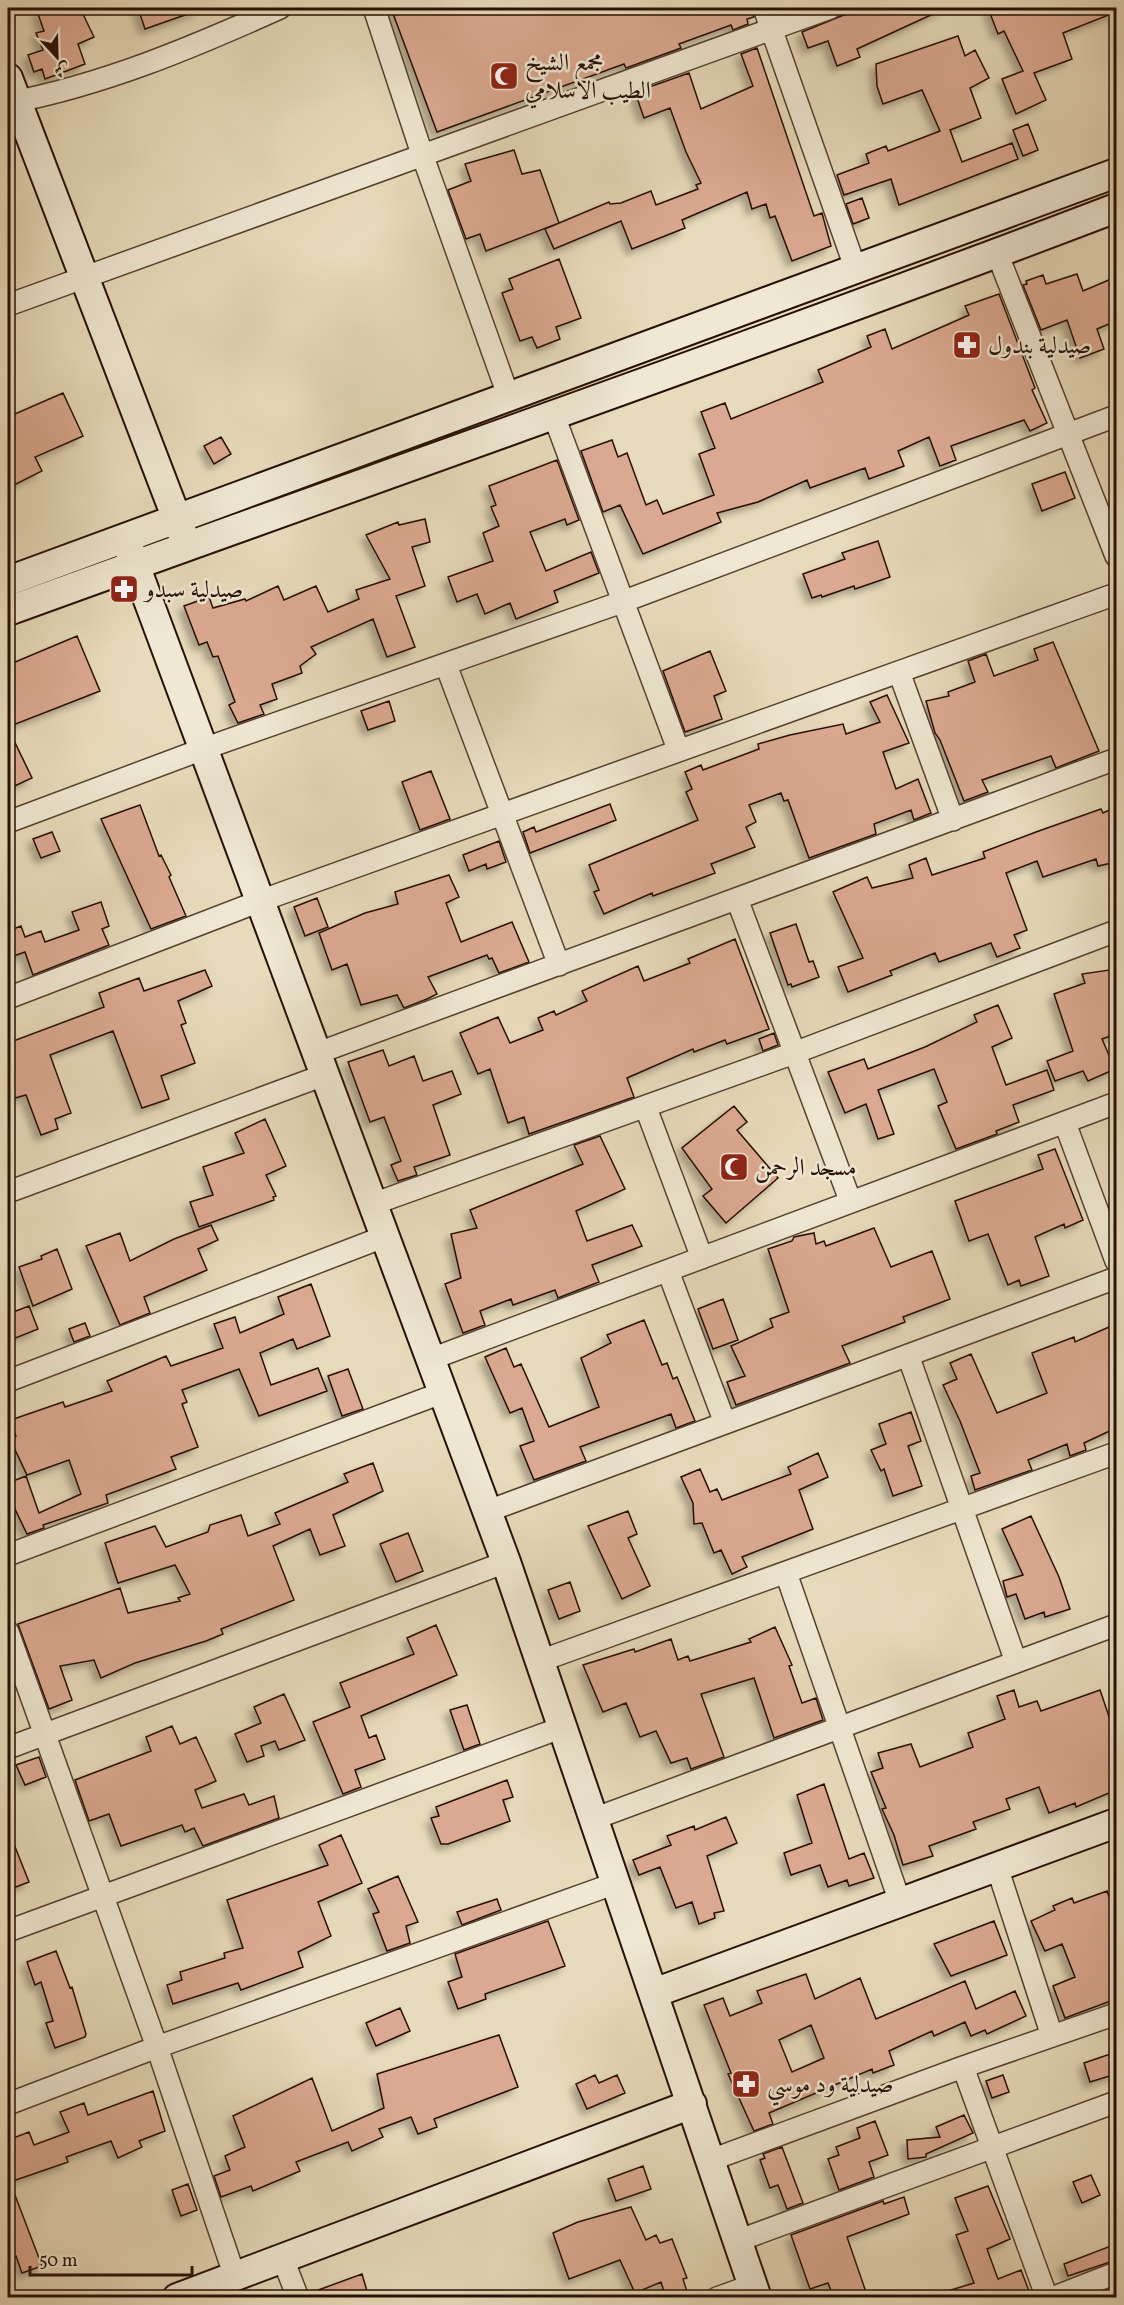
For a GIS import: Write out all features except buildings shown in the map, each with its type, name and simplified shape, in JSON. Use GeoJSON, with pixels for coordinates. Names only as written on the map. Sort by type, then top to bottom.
{"type":"FeatureCollection","features":[{"type":"Feature","properties":{"kind":"street"},"geometry":{"type":"LineString","coordinates":[[182,532],[84,275],[10,94],[75,88],[118,75],[279,8]]}},
{"type":"Feature","properties":{"kind":"street"},"geometry":{"type":"LineString","coordinates":[[374,8],[422,154],[508,395]]}},
{"type":"Feature","properties":{"kind":"street"},"geometry":{"type":"LineString","coordinates":[[764,8],[856,270]]}},
{"type":"Feature","properties":{"kind":"street"},"geometry":{"type":"LineString","coordinates":[[8,304],[830,8]]}},
{"type":"Feature","properties":{"kind":"street"},"geometry":{"type":"LineString","coordinates":[[8,611],[134,565],[182,532],[508,395],[856,270],[1116,173]]}},
{"type":"Feature","properties":{"kind":"street"},"geometry":{"type":"LineString","coordinates":[[8,581],[125,538],[182,532],[554,416],[1116,208]]}},
{"type":"Feature","properties":{"kind":"street"},"geometry":{"type":"LineString","coordinates":[[997,253],[1116,556]]}},
{"type":"Feature","properties":{"kind":"street"},"geometry":{"type":"LineString","coordinates":[[554,416],[678,749]]}},
{"type":"Feature","properties":{"kind":"street"},"geometry":{"type":"LineString","coordinates":[[8,822],[203,749],[622,602],[1116,416]]}},
{"type":"Feature","properties":{"kind":"street"},"geometry":{"type":"LineString","coordinates":[[125,538],[488,1511],[596,1818],[755,2291],[717,2298]]}},
{"type":"Feature","properties":{"kind":"street"},"geometry":{"type":"LineString","coordinates":[[8,998],[260,901],[502,816],[678,749],[1116,594]]}},
{"type":"Feature","properties":{"kind":"street"},"geometry":{"type":"LineString","coordinates":[[446,665],[559,965]]}},
{"type":"Feature","properties":{"kind":"street"},"geometry":{"type":"LineString","coordinates":[[899,672],[952,820]]}},
{"type":"Feature","properties":{"kind":"street"},"geometry":{"type":"LineString","coordinates":[[8,1192],[559,965],[1116,759]]}},
{"type":"Feature","properties":{"kind":"street"},"geometry":{"type":"LineString","coordinates":[[737,899],[850,1200]]}},
{"type":"Feature","properties":{"kind":"street"},"geometry":{"type":"LineString","coordinates":[[374,1204],[794,1053],[1116,931]]}},
{"type":"Feature","properties":{"kind":"street"},"geometry":{"type":"LineString","coordinates":[[431,1359],[668,1271],[850,1200],[1116,1103]]}},
{"type":"Feature","properties":{"kind":"street"},"geometry":{"type":"LineString","coordinates":[[646,1107],[702,1258]]}},
{"type":"Feature","properties":{"kind":"street"},"geometry":{"type":"LineString","coordinates":[[1065,1123],[1116,1261]]}},
{"type":"Feature","properties":{"kind":"street"},"geometry":{"type":"LineString","coordinates":[[8,1381],[386,1236]]}},
{"type":"Feature","properties":{"kind":"street"},"geometry":{"type":"LineString","coordinates":[[668,1271],[725,1423]]}},
{"type":"Feature","properties":{"kind":"street"},"geometry":{"type":"LineString","coordinates":[[488,1511],[1116,1278]]}},
{"type":"Feature","properties":{"kind":"street"},"geometry":{"type":"LineString","coordinates":[[908,1355],[1016,1662]]}},
{"type":"Feature","properties":{"kind":"street"},"geometry":{"type":"LineString","coordinates":[[8,1555],[444,1392]]}},
{"type":"Feature","properties":{"kind":"street"},"geometry":{"type":"LineString","coordinates":[[540,1661],[1116,1453]]}},
{"type":"Feature","properties":{"kind":"street"},"geometry":{"type":"LineString","coordinates":[[8,1748],[506,1562]]}},
{"type":"Feature","properties":{"kind":"street"},"geometry":{"type":"LineString","coordinates":[[786,1573],[900,1902]]}},
{"type":"Feature","properties":{"kind":"street"},"geometry":{"type":"LineString","coordinates":[[596,1818],[1116,1625]]}},
{"type":"Feature","properties":{"kind":"street"},"geometry":{"type":"LineString","coordinates":[[8,1632],[157,2047],[235,2277]]}},
{"type":"Feature","properties":{"kind":"street"},"geometry":{"type":"LineString","coordinates":[[8,1931],[563,1727]]}},
{"type":"Feature","properties":{"kind":"street"},"geometry":{"type":"LineString","coordinates":[[654,1993],[1116,1823]]}},
{"type":"Feature","properties":{"kind":"street"},"geometry":{"type":"LineString","coordinates":[[997,1867],[1052,2036]]}},
{"type":"Feature","properties":{"kind":"street"},"geometry":{"type":"LineString","coordinates":[[8,2104],[157,2047],[616,1883]]}},
{"type":"Feature","properties":{"kind":"street"},"geometry":{"type":"LineString","coordinates":[[711,2160],[963,2067],[1116,2014]]}},
{"type":"Feature","properties":{"kind":"street"},"geometry":{"type":"LineString","coordinates":[[963,2067],[1047,2298]]}},
{"type":"Feature","properties":{"kind":"street"},"geometry":{"type":"LineString","coordinates":[[737,2241],[1116,2102]]}},
{"type":"Feature","properties":{"kind":"street"},"geometry":{"type":"LineString","coordinates":[[177,2298],[692,2104]]}},
{"type":"Feature","properties":{"kind":"street"},"geometry":{"type":"LineString","coordinates":[[283,2259],[298,2298]]}},
{"type":"Feature","properties":{"kind":"street"},"geometry":{"type":"LineString","coordinates":[[1052,2298],[1116,2273]]}},
{"type":"Feature","properties":{"kind":"place","name":"مجمع الشيخ الطيب الاسلامي"},"geometry":{"type":"Point","coordinates":[504,76]}},
{"type":"Feature","properties":{"kind":"place","name":"صيدلية بندول"},"geometry":{"type":"Point","coordinates":[967,345]}},
{"type":"Feature","properties":{"kind":"place","name":"صيدلية سبدو"},"geometry":{"type":"Point","coordinates":[124,589]}},
{"type":"Feature","properties":{"kind":"place","name":"مسجد الرحمن"},"geometry":{"type":"Point","coordinates":[734,1167]}},
{"type":"Feature","properties":{"kind":"place","name":"صيدلية ود موسي"},"geometry":{"type":"Point","coordinates":[746,2084]}}]}
